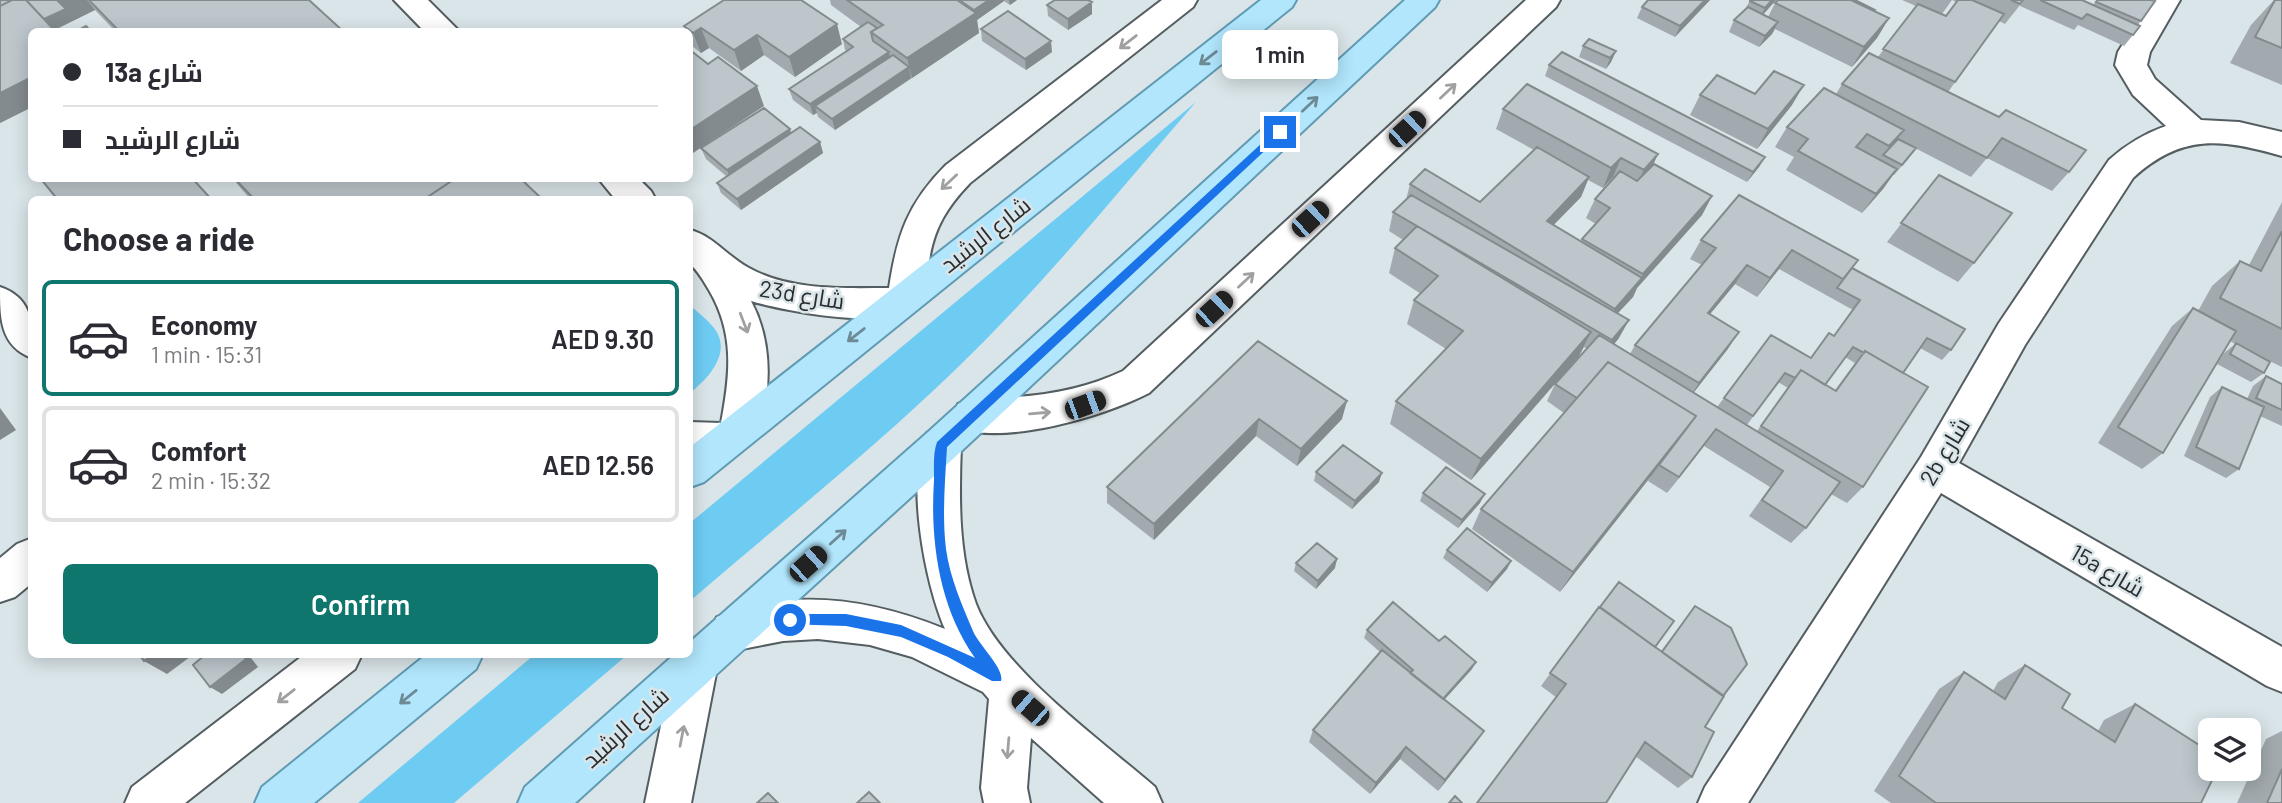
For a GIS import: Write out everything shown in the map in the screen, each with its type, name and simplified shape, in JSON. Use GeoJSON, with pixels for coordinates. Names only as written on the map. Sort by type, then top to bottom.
{"type":"FeatureCollection","features":[{"type":"Feature","properties":{"kind":"main road","name":"شارع الرشيد"},"geometry":{"type":"LineString","coordinates":[[693,466],[718,436],[902,300],[1280,0]]}},
{"type":"Feature","properties":{"kind":"main road","name":"شارع الرشيد"},"geometry":{"type":"LineString","coordinates":[[541,803],[941,445],[1424,0]]}},
{"type":"Feature","properties":{"kind":"main road"},"geometry":{"type":"LineString","coordinates":[[278,803],[456,658]]}},
{"type":"Feature","properties":{"kind":"street"},"geometry":{"type":"LineString","coordinates":[[409,0],[440,28]]}},
{"type":"Feature","properties":{"kind":"street"},"geometry":{"type":"LineString","coordinates":[[902,300],[921,218],[936,195],[958,174],[1182,0]]}},
{"type":"Feature","properties":{"kind":"street"},"geometry":{"type":"LineString","coordinates":[[972,416],[1056,411],[1112,395],[1136,382],[1545,0]]}},
{"type":"Feature","properties":{"kind":"street"},"geometry":{"type":"LineString","coordinates":[[2165,0],[2134,52],[2131,65],[2144,88],[2193,132]]}},
{"type":"Feature","properties":{"kind":"street","name":"2b شارع"},"geometry":{"type":"LineString","coordinates":[[1721,803],[1935,469],[2012,334],[2121,169],[2138,151],[2162,138],[2193,132],[2229,132],[2282,144]]}},
{"type":"Feature","properties":{"kind":"street"},"geometry":{"type":"LineString","coordinates":[[619,182],[635,196]]}},
{"type":"Feature","properties":{"kind":"street","name":"23d شارع"},"geometry":{"type":"LineString","coordinates":[[701,253],[748,285],[796,297],[848,303],[902,300]]}},
{"type":"Feature","properties":{"kind":"street","name":"23d شارع"},"geometry":{"type":"LineString","coordinates":[[701,253],[735,301],[749,336],[750,377],[718,436]]}},
{"type":"Feature","properties":{"kind":"street"},"geometry":{"type":"LineString","coordinates":[[0,302],[28,338]]}},
{"type":"Feature","properties":{"kind":"street"},"geometry":{"type":"LineString","coordinates":[[941,445],[938,504],[940,550],[951,595],[970,640],[1004,684],[1004,788],[1007,803]]}},
{"type":"Feature","properties":{"kind":"street","name":"15a شارع"},"geometry":{"type":"LineString","coordinates":[[1935,469],[2282,671]]}},
{"type":"Feature","properties":{"kind":"street"},"geometry":{"type":"LineString","coordinates":[[0,583],[28,560]]}},
{"type":"Feature","properties":{"kind":"street"},"geometry":{"type":"LineString","coordinates":[[732,631],[790,620],[846,620],[901,631],[952,652],[1004,684],[1139,803]]}},
{"type":"Feature","properties":{"kind":"street"},"geometry":{"type":"LineString","coordinates":[[148,803],[335,658]]}},
{"type":"Feature","properties":{"kind":"street"},"geometry":{"type":"LineString","coordinates":[[668,803],[696,663]]}},
{"type":"Feature","properties":{"kind":"shaded area"},"geometry":{"type":"Polygon","coordinates":[[[1196,102],[1078,240],[954,371],[824,488],[693,598],[693,521],[1196,102]]]}},
{"type":"Feature","properties":{"kind":"shaded area"},"geometry":{"type":"Polygon","coordinates":[[[693,308],[714,328],[721,346],[716,364],[693,390],[693,308]]]}},
{"type":"Feature","properties":{"kind":"shaded area"},"geometry":{"type":"Polygon","coordinates":[[[530,658],[623,658],[454,803],[358,803],[530,658]]]}},
{"type":"Feature","properties":{"kind":"building"},"geometry":{"type":"Polygon","coordinates":[[[2,0],[12,0],[0,6],[2,0]]]}},
{"type":"Feature","properties":{"kind":"building"},"geometry":{"type":"Polygon","coordinates":[[[12,0],[26,0],[52,28],[28,28],[28,79],[0,93],[0,6],[12,0]]]}},
{"type":"Feature","properties":{"kind":"building"},"geometry":{"type":"Polygon","coordinates":[[[26,0],[57,0],[66,9],[44,19],[26,0]]]}},
{"type":"Feature","properties":{"kind":"building"},"geometry":{"type":"Polygon","coordinates":[[[89,0],[309,0],[340,28],[116,28],[89,0]]]}},
{"type":"Feature","properties":{"kind":"building"},"geometry":{"type":"Polygon","coordinates":[[[724,0],[801,0],[837,24],[789,57],[757,35],[734,50],[701,28],[693,33],[693,28],[684,26],[724,0]]]}},
{"type":"Feature","properties":{"kind":"building"},"geometry":{"type":"Polygon","coordinates":[[[847,0],[957,0],[976,13],[907,58],[871,32],[883,25],[847,0]]]}},
{"type":"Feature","properties":{"kind":"building"},"geometry":{"type":"Polygon","coordinates":[[[959,0],[989,0],[974,10],[959,0]]]}},
{"type":"Feature","properties":{"kind":"building"},"geometry":{"type":"Polygon","coordinates":[[[1055,0],[1092,2],[1068,19],[1047,5],[1055,0]]]}},
{"type":"Feature","properties":{"kind":"building"},"geometry":{"type":"Polygon","coordinates":[[[1648,0],[1705,0],[1680,26],[1642,7],[1648,0]]]}},
{"type":"Feature","properties":{"kind":"building"},"geometry":{"type":"Polygon","coordinates":[[[1750,0],[1772,0],[1765,8],[1750,0]]]}},
{"type":"Feature","properties":{"kind":"building"},"geometry":{"type":"Polygon","coordinates":[[[1778,0],[1851,0],[1889,18],[1864,47],[1775,3],[1778,0]]]}},
{"type":"Feature","properties":{"kind":"building"},"geometry":{"type":"Polygon","coordinates":[[[1851,0],[1855,0],[1875,10],[1874,11],[1851,0]]]}},
{"type":"Feature","properties":{"kind":"building"},"geometry":{"type":"Polygon","coordinates":[[[1958,0],[1972,0],[2004,14],[1955,82],[1883,49],[1918,4],[1946,16],[1958,0]]]}},
{"type":"Feature","properties":{"kind":"building"},"geometry":{"type":"Polygon","coordinates":[[[2040,0],[2082,0],[2140,26],[2133,35],[2087,14],[2082,19],[2040,0]]]}},
{"type":"Feature","properties":{"kind":"building"},"geometry":{"type":"Polygon","coordinates":[[[2275,0],[2282,0],[2282,48],[2255,37],[2275,0]]]}},
{"type":"Feature","properties":{"kind":"building"},"geometry":{"type":"Polygon","coordinates":[[[2155,1],[2141,21],[2096,2],[2155,1]]]}},
{"type":"Feature","properties":{"kind":"building"},"geometry":{"type":"Polygon","coordinates":[[[1748,7],[1778,22],[1765,36],[1734,20],[1748,7]]]}},
{"type":"Feature","properties":{"kind":"building"},"geometry":{"type":"Polygon","coordinates":[[[1008,11],[1051,41],[1025,59],[981,29],[1008,11]]]}},
{"type":"Feature","properties":{"kind":"building"},"geometry":{"type":"Polygon","coordinates":[[[868,22],[877,28],[871,32],[873,41],[889,52],[810,104],[789,89],[853,47],[843,39],[868,22]]]}},
{"type":"Feature","properties":{"kind":"building"},"geometry":{"type":"Polygon","coordinates":[[[1589,39],[1616,51],[1610,58],[1583,46],[1589,39]]]}},
{"type":"Feature","properties":{"kind":"building"},"geometry":{"type":"Polygon","coordinates":[[[693,52],[708,64],[718,57],[757,86],[693,128],[693,52]]]}},
{"type":"Feature","properties":{"kind":"building"},"geometry":{"type":"Polygon","coordinates":[[[1562,52],[1765,157],[1753,172],[1549,65],[1562,52]]]}},
{"type":"Feature","properties":{"kind":"building"},"geometry":{"type":"Polygon","coordinates":[[[1869,53],[1999,117],[2006,110],[2086,150],[2069,172],[2002,138],[1987,158],[1842,84],[1869,53]]]}},
{"type":"Feature","properties":{"kind":"building"},"geometry":{"type":"Polygon","coordinates":[[[893,55],[909,67],[832,119],[815,106],[893,55]]]}},
{"type":"Feature","properties":{"kind":"building"},"geometry":{"type":"Polygon","coordinates":[[[1774,71],[1804,85],[1768,129],[1700,95],[1717,75],[1755,94],[1774,71]]]}},
{"type":"Feature","properties":{"kind":"building"},"geometry":{"type":"Polygon","coordinates":[[[1527,84],[1658,154],[1644,170],[1621,158],[1611,168],[1503,109],[1527,84]]]}},
{"type":"Feature","properties":{"kind":"building"},"geometry":{"type":"Polygon","coordinates":[[[1824,88],[1904,130],[1889,146],[1867,134],[1856,147],[1897,169],[1876,194],[1798,151],[1808,139],[1787,127],[1824,88]]]}},
{"type":"Feature","properties":{"kind":"building"},"geometry":{"type":"Polygon","coordinates":[[[764,108],[790,129],[727,170],[701,148],[764,108]]]}},
{"type":"Feature","properties":{"kind":"building"},"geometry":{"type":"Polygon","coordinates":[[[800,127],[820,142],[737,199],[717,183],[800,127]]]}},
{"type":"Feature","properties":{"kind":"building"},"geometry":{"type":"Polygon","coordinates":[[[1898,139],[1916,148],[1902,165],[1883,155],[1898,139]]]}},
{"type":"Feature","properties":{"kind":"building"},"geometry":{"type":"Polygon","coordinates":[[[1537,147],[1589,177],[1547,221],[1642,278],[1615,309],[1410,184],[1425,169],[1480,202],[1537,147]]]}},
{"type":"Feature","properties":{"kind":"building"},"geometry":{"type":"Polygon","coordinates":[[[1654,164],[1712,196],[1643,274],[1582,239],[1610,208],[1595,199],[1620,171],[1637,181],[1654,164]]]}},
{"type":"Feature","properties":{"kind":"building"},"geometry":{"type":"Polygon","coordinates":[[[1939,175],[2012,213],[1974,263],[1901,223],[1939,175]]]}},
{"type":"Feature","properties":{"kind":"building"},"geometry":{"type":"Polygon","coordinates":[[[43,182],[196,182],[208,196],[55,196],[43,182]]]}},
{"type":"Feature","properties":{"kind":"building"},"geometry":{"type":"Polygon","coordinates":[[[238,182],[450,182],[429,196],[251,196],[238,182]]]}},
{"type":"Feature","properties":{"kind":"building"},"geometry":{"type":"Polygon","coordinates":[[[450,182],[524,182],[539,196],[429,196],[450,182]]]}},
{"type":"Feature","properties":{"kind":"building"},"geometry":{"type":"Polygon","coordinates":[[[1411,195],[1629,320],[1612,340],[1393,212],[1411,195]]]}},
{"type":"Feature","properties":{"kind":"building"},"geometry":{"type":"Polygon","coordinates":[[[1739,195],[1858,260],[1843,279],[1792,250],[1770,278],[1747,265],[1708,313],[1739,332],[1699,383],[1635,345],[1716,248],[1701,240],[1739,195]]]}},
{"type":"Feature","properties":{"kind":"building"},"geometry":{"type":"Polygon","coordinates":[[[1417,226],[1591,332],[1481,459],[1396,401],[1463,331],[1414,300],[1438,276],[1395,248],[1417,226]]]}},
{"type":"Feature","properties":{"kind":"building"},"geometry":{"type":"Polygon","coordinates":[[[2282,231],[2282,329],[2220,298],[2240,261],[2261,271],[2282,231]]]}},
{"type":"Feature","properties":{"kind":"building"},"geometry":{"type":"Polygon","coordinates":[[[1852,268],[1965,329],[1951,350],[1927,338],[1903,373],[1853,347],[1825,385],[1801,370],[1795,378],[1785,373],[1753,416],[1724,398],[1771,335],[1811,358],[1829,333],[1834,336],[1860,300],[1837,288],[1852,268]]]}},
{"type":"Feature","properties":{"kind":"building"},"geometry":{"type":"Polygon","coordinates":[[[2193,308],[2236,331],[2163,453],[2118,427],[2193,308]]]}},
{"type":"Feature","properties":{"kind":"building"},"geometry":{"type":"Polygon","coordinates":[[[1599,335],[1840,482],[1806,528],[1762,500],[1783,471],[1716,429],[1679,477],[1659,465],[1696,416],[1608,362],[1577,398],[1555,384],[1599,335]]]}},
{"type":"Feature","properties":{"kind":"building"},"geometry":{"type":"Polygon","coordinates":[[[1258,341],[1347,401],[1301,449],[1259,419],[1154,524],[1107,487],[1258,341]]]}},
{"type":"Feature","properties":{"kind":"building"},"geometry":{"type":"Polygon","coordinates":[[[2236,343],[2270,362],[2264,373],[2230,354],[2236,343]]]}},
{"type":"Feature","properties":{"kind":"building"},"geometry":{"type":"Polygon","coordinates":[[[1865,351],[1928,387],[1863,487],[1761,426],[1801,370],[1836,391],[1865,351]]]}},
{"type":"Feature","properties":{"kind":"building"},"geometry":{"type":"Polygon","coordinates":[[[1608,362],[1696,416],[1573,572],[1481,509],[1608,362]]]}},
{"type":"Feature","properties":{"kind":"building"},"geometry":{"type":"Polygon","coordinates":[[[2266,376],[2282,384],[2282,410],[2256,398],[2266,376]]]}},
{"type":"Feature","properties":{"kind":"building"},"geometry":{"type":"Polygon","coordinates":[[[2222,387],[2264,407],[2239,469],[2196,447],[2222,387]]]}},
{"type":"Feature","properties":{"kind":"building"},"geometry":{"type":"Polygon","coordinates":[[[1343,445],[1382,473],[1355,501],[1316,472],[1343,445]]]}},
{"type":"Feature","properties":{"kind":"building"},"geometry":{"type":"Polygon","coordinates":[[[1446,467],[1485,494],[1462,520],[1423,493],[1446,467]]]}},
{"type":"Feature","properties":{"kind":"building"},"geometry":{"type":"Polygon","coordinates":[[[1467,528],[1511,561],[1492,583],[1447,550],[1467,528]]]}},
{"type":"Feature","properties":{"kind":"building"},"geometry":{"type":"Polygon","coordinates":[[[1317,543],[1337,559],[1318,581],[1296,563],[1317,543]]]}},
{"type":"Feature","properties":{"kind":"building"},"geometry":{"type":"Polygon","coordinates":[[[1619,582],[1674,621],[1655,647],[1600,607],[1619,582]]]}},
{"type":"Feature","properties":{"kind":"building"},"geometry":{"type":"Polygon","coordinates":[[[1393,602],[1439,641],[1445,636],[1476,662],[1443,699],[1410,673],[1413,670],[1367,630],[1393,602]]]}},
{"type":"Feature","properties":{"kind":"building"},"geometry":{"type":"Polygon","coordinates":[[[1695,606],[1731,628],[1747,664],[1723,696],[1662,652],[1695,606]]]}},
{"type":"Feature","properties":{"kind":"building"},"geometry":{"type":"Polygon","coordinates":[[[1599,607],[1724,696],[1705,727],[1714,732],[1692,777],[1645,742],[1606,803],[1477,803],[1566,684],[1550,673],[1599,607]]]}},
{"type":"Feature","properties":{"kind":"building"},"geometry":{"type":"Polygon","coordinates":[[[1382,650],[1484,731],[1445,780],[1406,747],[1376,783],[1313,730],[1382,650]]]}},
{"type":"Feature","properties":{"kind":"building"},"geometry":{"type":"Polygon","coordinates":[[[201,658],[246,659],[210,687],[193,665],[201,658]]]}},
{"type":"Feature","properties":{"kind":"building"},"geometry":{"type":"Polygon","coordinates":[[[2025,665],[2070,694],[2062,708],[2115,742],[2135,704],[2198,744],[2198,781],[2212,781],[2201,803],[1936,803],[1899,776],[1964,672],[2005,699],[2025,665]]]}},
{"type":"Feature","properties":{"kind":"building"},"geometry":{"type":"Polygon","coordinates":[[[2282,769],[2282,803],[2267,803],[2282,769]]]}},
{"type":"Feature","properties":{"kind":"building"},"geometry":{"type":"Polygon","coordinates":[[[869,792],[880,803],[857,803],[869,792]]]}},
{"type":"Feature","properties":{"kind":"building"},"geometry":{"type":"Polygon","coordinates":[[[768,793],[778,803],[757,803],[768,793]]]}},
{"type":"Feature","properties":{"kind":"building"},"geometry":{"type":"Polygon","coordinates":[[[1455,796],[1462,803],[1449,803],[1455,796]]]}},
{"type":"Feature","properties":{"kind":"route"},"geometry":{"type":"LineString","coordinates":[[790,620],[846,620],[901,631],[952,652],[996,676],[970,640],[951,595],[940,550],[938,504],[941,445],[1280,132]]}}]}
